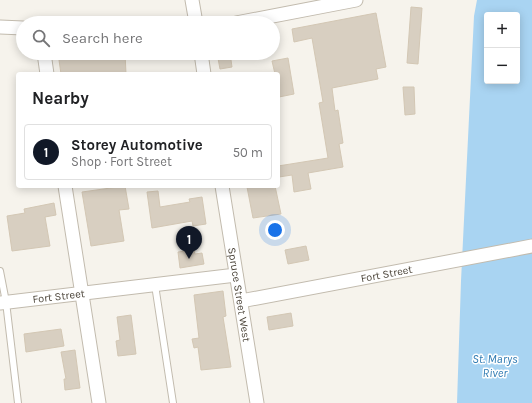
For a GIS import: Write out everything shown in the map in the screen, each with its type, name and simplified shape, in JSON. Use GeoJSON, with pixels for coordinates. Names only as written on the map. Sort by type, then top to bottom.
{"type":"FeatureCollection","features":[{"type":"Feature","properties":{"kind":"street"},"geometry":{"type":"LineString","coordinates":[[192,0],[195,16]]}},
{"type":"Feature","properties":{"kind":"street"},"geometry":{"type":"LineString","coordinates":[[273,16],[356,0]]}},
{"type":"Feature","properties":{"kind":"street"},"geometry":{"type":"LineString","coordinates":[[0,27],[16,28]]}},
{"type":"Feature","properties":{"kind":"street"},"geometry":{"type":"LineString","coordinates":[[45,60],[47,72]]}},
{"type":"Feature","properties":{"kind":"street"},"geometry":{"type":"LineString","coordinates":[[202,60],[204,72]]}},
{"type":"Feature","properties":{"kind":"street"},"geometry":{"type":"LineString","coordinates":[[65,188],[99,403]]}},
{"type":"Feature","properties":{"kind":"street","name":"Spruce Street West"},"geometry":{"type":"LineString","coordinates":[[222,188],[257,403]]}},
{"type":"Feature","properties":{"kind":"street","name":"Fort Street"},"geometry":{"type":"LineString","coordinates":[[241,301],[532,246]]}},
{"type":"Feature","properties":{"kind":"street","name":"Fort Street"},"geometry":{"type":"LineString","coordinates":[[3,303],[236,275]]}},
{"type":"Feature","properties":{"kind":"lane"},"geometry":{"type":"LineString","coordinates":[[0,271],[3,303],[18,403]]}},
{"type":"Feature","properties":{"kind":"lane"},"geometry":{"type":"LineString","coordinates":[[155,285],[173,403]]}},
{"type":"Feature","properties":{"kind":"water","name":"St. Marys River"},"geometry":{"type":"Polygon","coordinates":[[[477,0],[532,0],[532,403],[457,403],[461,281],[474,16],[477,0]]]}},
{"type":"Feature","properties":{"kind":"building"},"geometry":{"type":"Polygon","coordinates":[[[411,7],[422,8],[418,64],[407,63],[411,7]]]}},
{"type":"Feature","properties":{"kind":"building"},"geometry":{"type":"Polygon","coordinates":[[[376,13],[386,67],[376,69],[378,79],[332,88],[335,111],[338,110],[343,143],[339,144],[343,167],[308,173],[311,189],[294,192],[292,175],[280,177],[280,166],[328,158],[319,103],[323,102],[312,38],[294,42],[292,29],[376,13]]]}},
{"type":"Feature","properties":{"kind":"building"},"geometry":{"type":"Polygon","coordinates":[[[288,58],[294,94],[280,97],[280,72],[275,72],[272,61],[288,58]]]}},
{"type":"Feature","properties":{"kind":"building"},"geometry":{"type":"Polygon","coordinates":[[[59,60],[125,60],[126,72],[61,72],[59,60]]]}},
{"type":"Feature","properties":{"kind":"building"},"geometry":{"type":"Polygon","coordinates":[[[218,60],[231,60],[232,67],[220,69],[218,60]]]}},
{"type":"Feature","properties":{"kind":"building"},"geometry":{"type":"Polygon","coordinates":[[[403,87],[414,87],[415,114],[405,115],[403,87]]]}},
{"type":"Feature","properties":{"kind":"building"},"geometry":{"type":"Polygon","coordinates":[[[111,188],[125,188],[129,209],[119,210],[124,241],[91,246],[82,192],[111,188]]]}},
{"type":"Feature","properties":{"kind":"building"},"geometry":{"type":"Polygon","coordinates":[[[247,188],[275,188],[281,214],[253,218],[247,188]]]}},
{"type":"Feature","properties":{"kind":"building"},"geometry":{"type":"Polygon","coordinates":[[[158,191],[160,207],[190,202],[189,199],[202,197],[206,224],[193,226],[192,221],[152,228],[147,192],[158,191]]]}},
{"type":"Feature","properties":{"kind":"building"},"geometry":{"type":"Polygon","coordinates":[[[54,203],[56,215],[45,217],[50,246],[12,251],[7,216],[25,213],[24,209],[54,203]]]}},
{"type":"Feature","properties":{"kind":"building"},"geometry":{"type":"Polygon","coordinates":[[[306,246],[309,260],[288,264],[285,250],[306,246]]]}},
{"type":"Feature","properties":{"kind":"building"},"geometry":{"type":"Polygon","coordinates":[[[194,250],[195,254],[202,253],[204,264],[180,268],[178,252],[194,250]]]}},
{"type":"Feature","properties":{"kind":"building"},"geometry":{"type":"Polygon","coordinates":[[[223,291],[226,316],[223,317],[231,367],[201,370],[198,347],[194,348],[192,339],[199,338],[194,295],[223,291]]]}},
{"type":"Feature","properties":{"kind":"building"},"geometry":{"type":"Polygon","coordinates":[[[291,313],[293,326],[269,330],[267,317],[291,313]]]}},
{"type":"Feature","properties":{"kind":"building"},"geometry":{"type":"Polygon","coordinates":[[[131,315],[136,354],[118,356],[116,341],[120,340],[117,317],[131,315]]]}},
{"type":"Feature","properties":{"kind":"building"},"geometry":{"type":"Polygon","coordinates":[[[61,329],[64,346],[26,352],[24,334],[61,329]]]}},
{"type":"Feature","properties":{"kind":"building"},"geometry":{"type":"Polygon","coordinates":[[[75,350],[80,388],[65,390],[64,379],[66,379],[61,352],[75,350]]]}},
{"type":"Feature","properties":{"kind":"place","name":"Storey Automotive"},"geometry":{"type":"Point","coordinates":[189,259]}}]}
